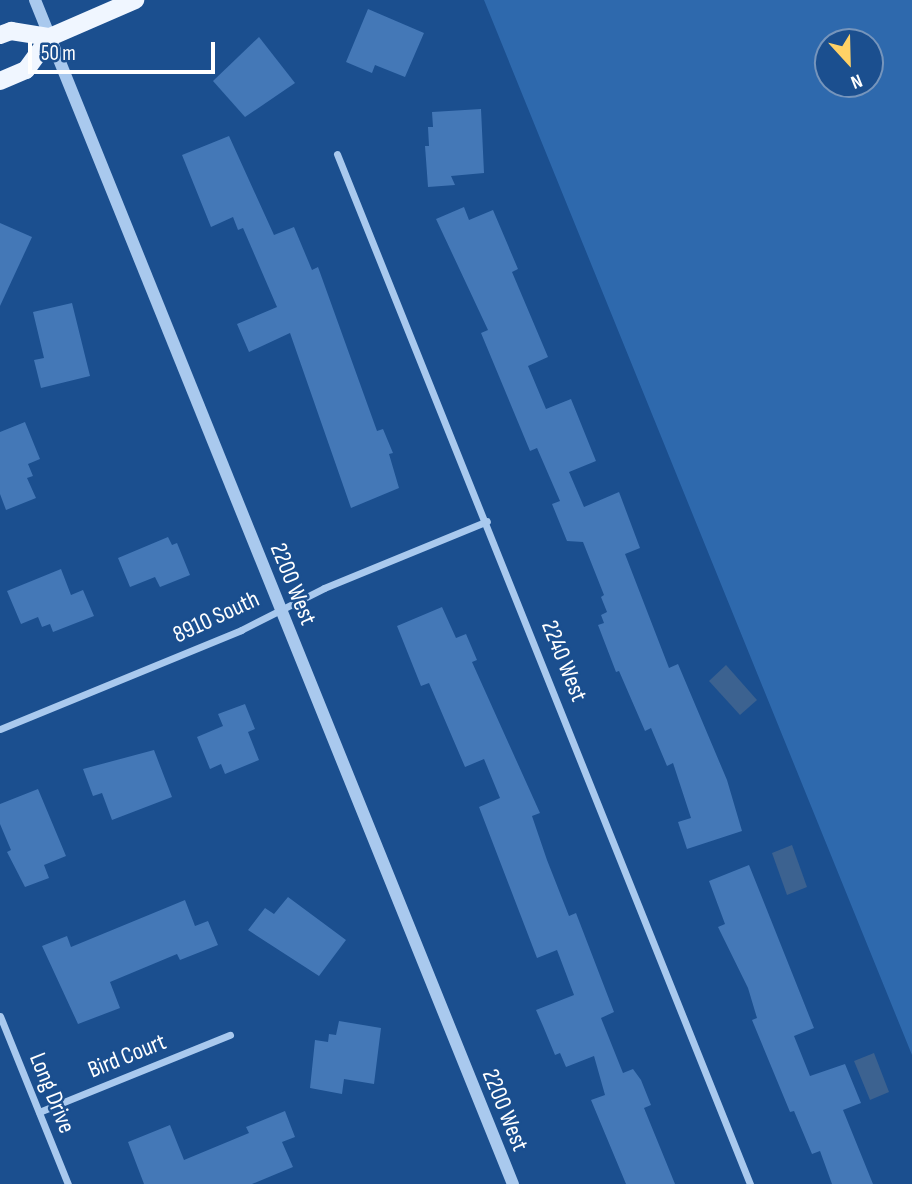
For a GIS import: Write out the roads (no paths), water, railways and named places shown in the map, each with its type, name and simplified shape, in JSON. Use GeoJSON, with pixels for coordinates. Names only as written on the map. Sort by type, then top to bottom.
{"type":"FeatureCollection","features":[{"type":"Feature","properties":{"kind":"main road"},"geometry":{"type":"LineString","coordinates":[[0,81],[26,71],[50,37],[135,0]]}},
{"type":"Feature","properties":{"kind":"main road"},"geometry":{"type":"LineString","coordinates":[[0,35],[11,31],[50,37]]}},
{"type":"Feature","properties":{"kind":"street","name":"2200 West"},"geometry":{"type":"LineString","coordinates":[[35,0],[513,1184]]}},
{"type":"Feature","properties":{"kind":"street","name":"2240 West"},"geometry":{"type":"LineString","coordinates":[[337,154],[487,521],[750,1184]]}},
{"type":"Feature","properties":{"kind":"street","name":"8910 South"},"geometry":{"type":"LineString","coordinates":[[0,729],[241,630],[280,608],[487,521]]}},
{"type":"Feature","properties":{"kind":"street","name":"Long Drive"},"geometry":{"type":"LineString","coordinates":[[0,1016],[68,1184]]}},
{"type":"Feature","properties":{"kind":"street","name":"Bird Court"},"geometry":{"type":"LineString","coordinates":[[39,1112],[230,1035]]}}]}
